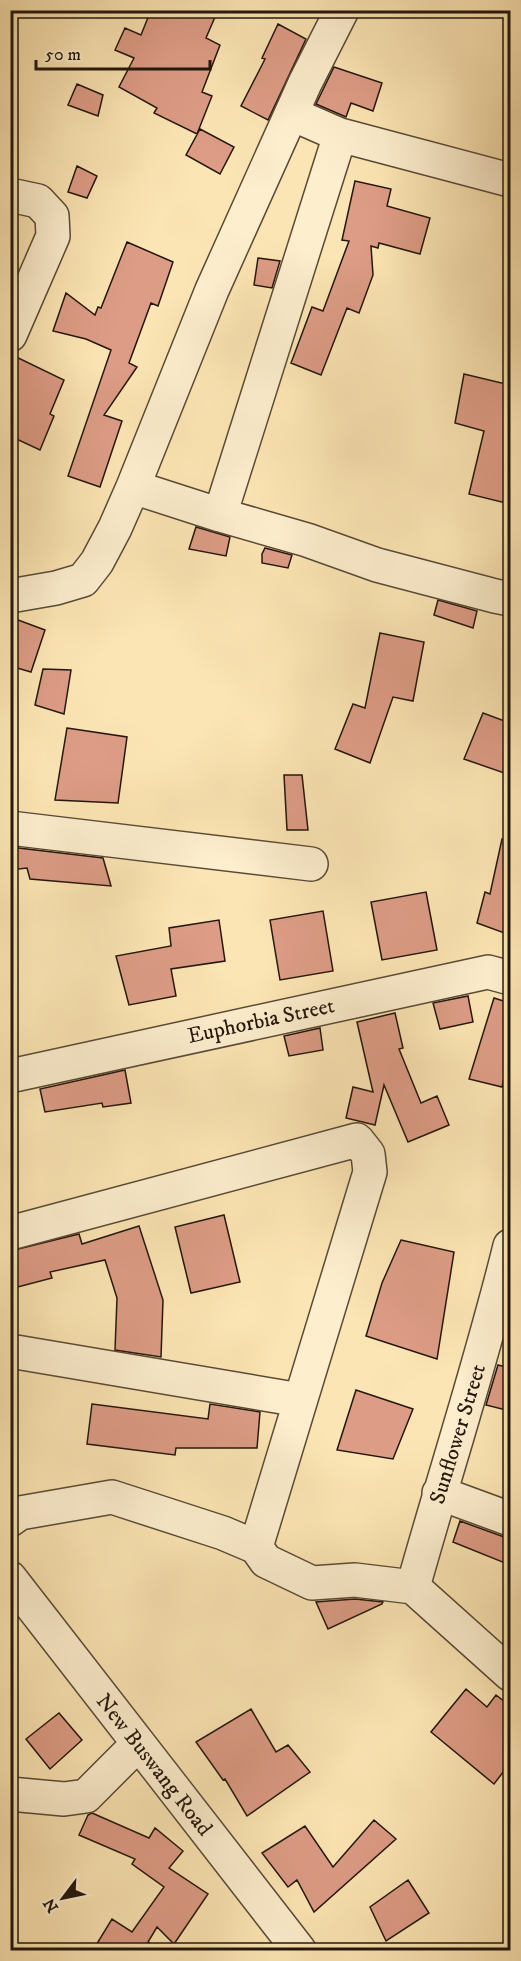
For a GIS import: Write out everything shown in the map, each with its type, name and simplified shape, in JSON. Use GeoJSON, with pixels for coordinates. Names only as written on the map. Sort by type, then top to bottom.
{"type":"FeatureCollection","features":[{"type":"Feature","properties":{"kind":"street"},"geometry":{"type":"LineString","coordinates":[[10,596],[56,588],[83,580],[98,562],[133,487],[212,290],[305,83],[342,10]]}},
{"type":"Feature","properties":{"kind":"street"},"geometry":{"type":"LineString","coordinates":[[292,114],[340,135],[510,180]]}},
{"type":"Feature","properties":{"kind":"street"},"geometry":{"type":"LineString","coordinates":[[220,515],[340,135]]}},
{"type":"Feature","properties":{"kind":"street"},"geometry":{"type":"LineString","coordinates":[[10,195],[38,201],[52,216],[53,236],[10,335]]}},
{"type":"Feature","properties":{"kind":"street"},"geometry":{"type":"LineString","coordinates":[[133,487],[307,540],[377,565],[510,598]]}},
{"type":"Feature","properties":{"kind":"street"},"geometry":{"type":"LineString","coordinates":[[10,828],[311,864]]}},
{"type":"Feature","properties":{"kind":"street","name":"Euphorbia Street"},"geometry":{"type":"LineString","coordinates":[[10,1076],[488,972],[510,978]]}},
{"type":"Feature","properties":{"kind":"street"},"geometry":{"type":"LineString","coordinates":[[10,1233],[357,1140],[368,1154],[370,1172],[256,1546]]}},
{"type":"Feature","properties":{"kind":"street","name":"Sunflower Street"},"geometry":{"type":"LineString","coordinates":[[413,1587],[439,1493],[500,1334],[510,1246]]}},
{"type":"Feature","properties":{"kind":"street"},"geometry":{"type":"LineString","coordinates":[[10,1351],[300,1400]]}},
{"type":"Feature","properties":{"kind":"street"},"geometry":{"type":"LineString","coordinates":[[439,1493],[510,1519]]}},
{"type":"Feature","properties":{"kind":"street"},"geometry":{"type":"LineString","coordinates":[[10,1520],[20,1513],[112,1497],[256,1546],[266,1561],[312,1583],[355,1580],[413,1587],[510,1674]]}},
{"type":"Feature","properties":{"kind":"street","name":"New Buswang Road"},"geometry":{"type":"LineString","coordinates":[[10,1578],[299,1950]]}},
{"type":"Feature","properties":{"kind":"street"},"geometry":{"type":"LineString","coordinates":[[10,1794],[42,1798],[86,1796],[138,1744]]}},
{"type":"Feature","properties":{"kind":"building"},"geometry":{"type":"Polygon","coordinates":[[[151,10],[157,10],[173,17],[175,10],[218,10],[206,38],[220,45],[202,92],[212,96],[197,134],[154,113],[157,108],[119,87],[134,58],[115,50],[125,28],[141,35],[151,10]]]}},
{"type":"Feature","properties":{"kind":"building"},"geometry":{"type":"Polygon","coordinates":[[[278,24],[306,39],[268,120],[241,106],[265,59],[262,58],[278,24]]]}},
{"type":"Feature","properties":{"kind":"building"},"geometry":{"type":"Polygon","coordinates":[[[334,67],[382,83],[373,111],[351,103],[346,117],[316,104],[334,67]]]}},
{"type":"Feature","properties":{"kind":"building"},"geometry":{"type":"Polygon","coordinates":[[[77,84],[103,95],[98,116],[68,105],[77,84]]]}},
{"type":"Feature","properties":{"kind":"building"},"geometry":{"type":"Polygon","coordinates":[[[200,129],[234,147],[220,174],[186,155],[200,129]]]}},
{"type":"Feature","properties":{"kind":"building"},"geometry":{"type":"Polygon","coordinates":[[[77,166],[97,176],[87,198],[68,192],[77,166]]]}},
{"type":"Feature","properties":{"kind":"building"},"geometry":{"type":"Polygon","coordinates":[[[355,181],[391,189],[387,206],[430,218],[420,254],[379,243],[378,248],[371,246],[373,275],[359,313],[347,308],[321,375],[291,363],[312,307],[323,311],[349,241],[342,240],[355,181]]]}},
{"type":"Feature","properties":{"kind":"building"},"geometry":{"type":"Polygon","coordinates":[[[127,242],[173,262],[158,306],[151,303],[129,363],[137,367],[104,415],[122,421],[100,487],[68,476],[111,350],[86,339],[53,331],[66,293],[95,315],[98,307],[101,308],[127,242]]]}},
{"type":"Feature","properties":{"kind":"building"},"geometry":{"type":"Polygon","coordinates":[[[258,258],[280,261],[272,288],[254,285],[258,258]]]}},
{"type":"Feature","properties":{"kind":"building"},"geometry":{"type":"Polygon","coordinates":[[[10,354],[64,380],[50,414],[54,416],[40,450],[10,436],[10,354]]]}},
{"type":"Feature","properties":{"kind":"building"},"geometry":{"type":"Polygon","coordinates":[[[464,374],[510,385],[510,504],[469,494],[484,431],[455,423],[464,374]]]}},
{"type":"Feature","properties":{"kind":"building"},"geometry":{"type":"Polygon","coordinates":[[[196,527],[230,537],[226,556],[189,549],[196,527]]]}},
{"type":"Feature","properties":{"kind":"building"},"geometry":{"type":"Polygon","coordinates":[[[265,548],[292,555],[288,568],[262,563],[265,548]]]}},
{"type":"Feature","properties":{"kind":"building"},"geometry":{"type":"Polygon","coordinates":[[[438,600],[477,611],[473,628],[434,615],[438,600]]]}},
{"type":"Feature","properties":{"kind":"building"},"geometry":{"type":"Polygon","coordinates":[[[10,617],[45,630],[31,672],[10,666],[10,617]]]}},
{"type":"Feature","properties":{"kind":"building"},"geometry":{"type":"Polygon","coordinates":[[[380,633],[424,642],[413,701],[393,697],[370,763],[335,749],[353,704],[365,708],[380,633]]]}},
{"type":"Feature","properties":{"kind":"building"},"geometry":{"type":"Polygon","coordinates":[[[43,669],[71,670],[64,714],[35,705],[43,669]]]}},
{"type":"Feature","properties":{"kind":"building"},"geometry":{"type":"Polygon","coordinates":[[[483,713],[510,723],[510,775],[464,759],[483,713]]]}},
{"type":"Feature","properties":{"kind":"building"},"geometry":{"type":"Polygon","coordinates":[[[67,728],[127,737],[118,803],[55,800],[67,728]]]}},
{"type":"Feature","properties":{"kind":"building"},"geometry":{"type":"Polygon","coordinates":[[[284,775],[302,775],[308,830],[287,830],[284,775]]]}},
{"type":"Feature","properties":{"kind":"building"},"geometry":{"type":"Polygon","coordinates":[[[502,839],[510,840],[510,935],[477,923],[485,892],[490,894],[502,839]]]}},
{"type":"Feature","properties":{"kind":"building"},"geometry":{"type":"Polygon","coordinates":[[[10,847],[103,858],[111,886],[30,879],[27,868],[10,870],[10,847]]]}},
{"type":"Feature","properties":{"kind":"building"},"geometry":{"type":"Polygon","coordinates":[[[426,892],[437,950],[382,960],[371,902],[426,892]]]}},
{"type":"Feature","properties":{"kind":"building"},"geometry":{"type":"Polygon","coordinates":[[[323,911],[333,971],[280,980],[270,920],[323,911]]]}},
{"type":"Feature","properties":{"kind":"building"},"geometry":{"type":"Polygon","coordinates":[[[219,920],[225,961],[171,969],[176,996],[129,1005],[116,956],[171,946],[169,928],[219,920]]]}},
{"type":"Feature","properties":{"kind":"building"},"geometry":{"type":"Polygon","coordinates":[[[468,996],[473,1022],[440,1029],[433,1003],[468,996]]]}},
{"type":"Feature","properties":{"kind":"building"},"geometry":{"type":"Polygon","coordinates":[[[494,998],[510,1003],[510,1052],[502,1087],[469,1079],[494,998]]]}},
{"type":"Feature","properties":{"kind":"building"},"geometry":{"type":"Polygon","coordinates":[[[395,1013],[403,1048],[399,1049],[421,1103],[437,1096],[449,1125],[408,1142],[384,1085],[375,1125],[346,1118],[353,1087],[373,1092],[357,1022],[395,1013]]]}},
{"type":"Feature","properties":{"kind":"building"},"geometry":{"type":"Polygon","coordinates":[[[320,1028],[323,1050],[289,1056],[284,1036],[320,1028]]]}},
{"type":"Feature","properties":{"kind":"building"},"geometry":{"type":"Polygon","coordinates":[[[125,1070],[131,1103],[103,1107],[102,1103],[45,1112],[40,1089],[125,1070]]]}},
{"type":"Feature","properties":{"kind":"building"},"geometry":{"type":"Polygon","coordinates":[[[224,1215],[240,1282],[191,1293],[175,1227],[224,1215]]]}},
{"type":"Feature","properties":{"kind":"building"},"geometry":{"type":"Polygon","coordinates":[[[139,1226],[163,1300],[161,1357],[115,1350],[117,1298],[105,1260],[50,1272],[52,1278],[10,1289],[10,1251],[79,1234],[82,1244],[139,1226]]]}},
{"type":"Feature","properties":{"kind":"building"},"geometry":{"type":"Polygon","coordinates":[[[401,1240],[454,1252],[437,1359],[366,1336],[382,1283],[401,1240]]]}},
{"type":"Feature","properties":{"kind":"building"},"geometry":{"type":"Polygon","coordinates":[[[498,1365],[510,1368],[510,1411],[486,1405],[498,1365]]]}},
{"type":"Feature","properties":{"kind":"building"},"geometry":{"type":"Polygon","coordinates":[[[356,1390],[413,1409],[393,1459],[337,1450],[356,1390]]]}},
{"type":"Feature","properties":{"kind":"building"},"geometry":{"type":"Polygon","coordinates":[[[92,1404],[208,1419],[210,1404],[260,1412],[257,1448],[176,1448],[175,1455],[87,1444],[92,1404]]]}},
{"type":"Feature","properties":{"kind":"building"},"geometry":{"type":"Polygon","coordinates":[[[460,1521],[504,1537],[510,1537],[510,1565],[453,1542],[460,1521]]]}},
{"type":"Feature","properties":{"kind":"building"},"geometry":{"type":"Polygon","coordinates":[[[355,1599],[383,1602],[328,1629],[316,1602],[355,1599]]]}},
{"type":"Feature","properties":{"kind":"building"},"geometry":{"type":"Polygon","coordinates":[[[466,1689],[487,1707],[496,1695],[510,1706],[510,1763],[494,1784],[431,1732],[466,1689]]]}},
{"type":"Feature","properties":{"kind":"building"},"geometry":{"type":"Polygon","coordinates":[[[251,1709],[276,1752],[288,1745],[310,1772],[247,1816],[225,1779],[223,1780],[196,1742],[251,1709]]]}},
{"type":"Feature","properties":{"kind":"building"},"geometry":{"type":"Polygon","coordinates":[[[59,1713],[82,1740],[50,1769],[26,1739],[59,1713]]]}},
{"type":"Feature","properties":{"kind":"building"},"geometry":{"type":"Polygon","coordinates":[[[92,1813],[149,1838],[155,1828],[183,1851],[169,1868],[208,1894],[174,1944],[157,1927],[148,1942],[161,1950],[93,1950],[112,1919],[132,1932],[164,1887],[132,1864],[135,1859],[79,1835],[88,1815],[92,1813]]]}},
{"type":"Feature","properties":{"kind":"building"},"geometry":{"type":"Polygon","coordinates":[[[374,1820],[396,1839],[314,1912],[297,1880],[288,1887],[262,1853],[305,1826],[333,1867],[374,1820]]]}},
{"type":"Feature","properties":{"kind":"building"},"geometry":{"type":"Polygon","coordinates":[[[408,1880],[429,1913],[386,1941],[370,1907],[408,1880]]]}}]}
